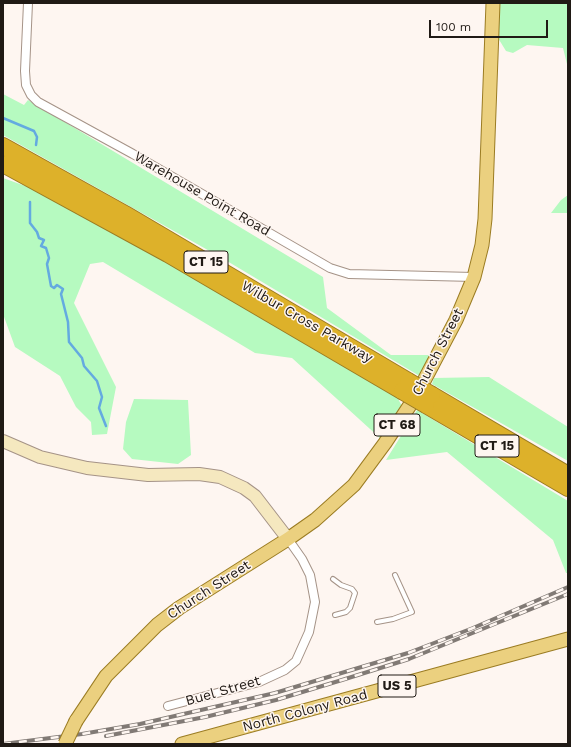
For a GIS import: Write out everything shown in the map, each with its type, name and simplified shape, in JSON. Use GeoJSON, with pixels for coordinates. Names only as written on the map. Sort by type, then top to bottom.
{"type":"FeatureCollection","features":[{"type":"Feature","properties":{"kind":"highway","name":"Wilbur Cross Parkway"},"geometry":{"type":"LineString","coordinates":[[3,146],[125,214],[405,386]]}},
{"type":"Feature","properties":{"kind":"highway","name":"Wilbur Cross Parkway"},"geometry":{"type":"LineString","coordinates":[[3,164],[156,247],[429,400],[568,475]]}},
{"type":"Feature","properties":{"kind":"highway","name":"Wilbur Cross Parkway"},"geometry":{"type":"LineString","coordinates":[[429,400],[568,488]]}},
{"type":"Feature","properties":{"kind":"main road","name":"Church Street"},"geometry":{"type":"LineString","coordinates":[[65,744],[76,721],[106,676],[157,625],[179,608],[288,539],[315,520],[354,484],[385,443],[416,396],[456,320],[474,277],[482,245],[485,220],[493,3]]}},
{"type":"Feature","properties":{"kind":"main road","name":"North Colony Road"},"geometry":{"type":"LineString","coordinates":[[182,744],[568,640]]}},
{"type":"Feature","properties":{"kind":"street","name":"Warehouse Point Road"},"geometry":{"type":"LineString","coordinates":[[28,3],[25,71],[26,85],[30,95],[38,102],[133,154],[330,268],[349,274],[474,277]]}},
{"type":"Feature","properties":{"kind":"street"},"geometry":{"type":"LineString","coordinates":[[3,441],[40,457],[88,468],[148,475],[199,474],[220,477],[244,488],[255,496],[288,539]]}},
{"type":"Feature","properties":{"kind":"street","name":"Buel Street"},"geometry":{"type":"LineString","coordinates":[[168,706],[259,682],[278,674],[291,666],[301,654],[314,615],[315,602],[313,582],[305,563],[288,539]]}},
{"type":"Feature","properties":{"kind":"lane"},"geometry":{"type":"LineString","coordinates":[[377,622],[394,619],[412,612],[395,575]]}},
{"type":"Feature","properties":{"kind":"lane"},"geometry":{"type":"LineString","coordinates":[[333,579],[341,585],[352,589],[356,594],[350,608],[346,612],[335,615]]}},
{"type":"Feature","properties":{"kind":"green space"},"geometry":{"type":"Polygon","coordinates":[[[499,3],[568,3],[568,68],[563,48],[527,45],[513,53],[506,51],[498,38],[499,3]]]}},
{"type":"Feature","properties":{"kind":"green space"},"geometry":{"type":"Polygon","coordinates":[[[3,94],[24,105],[28,100],[323,277],[327,308],[391,355],[431,355],[423,378],[222,258],[3,135],[3,94]]]}},
{"type":"Feature","properties":{"kind":"green space"},"geometry":{"type":"Polygon","coordinates":[[[3,178],[31,188],[171,265],[397,397],[402,406],[381,439],[292,358],[255,353],[103,262],[90,264],[74,303],[116,387],[107,434],[92,435],[91,422],[76,407],[60,376],[15,347],[3,314],[3,178]]]}},
{"type":"Feature","properties":{"kind":"green space"},"geometry":{"type":"Polygon","coordinates":[[[568,195],[568,213],[551,213],[561,200],[568,195]]]}},
{"type":"Feature","properties":{"kind":"green space"},"geometry":{"type":"Polygon","coordinates":[[[489,377],[568,427],[568,461],[432,384],[434,378],[489,377]]]}},
{"type":"Feature","properties":{"kind":"green space"},"geometry":{"type":"Polygon","coordinates":[[[134,399],[188,400],[191,455],[178,464],[132,459],[123,449],[126,422],[134,399]]]}},
{"type":"Feature","properties":{"kind":"green space"},"geometry":{"type":"Polygon","coordinates":[[[417,410],[568,501],[568,573],[566,573],[553,540],[447,452],[386,460],[417,410]]]}},
{"type":"Feature","properties":{"kind":"waterway"},"geometry":{"type":"LineString","coordinates":[[3,118],[34,131],[37,137],[36,145]]}},
{"type":"Feature","properties":{"kind":"waterway"},"geometry":{"type":"LineString","coordinates":[[30,202],[30,223],[37,232],[39,238],[44,240],[41,246],[46,248],[49,258],[47,264],[51,286],[54,288],[57,285],[63,289],[61,294],[68,322],[69,342],[82,358],[84,366],[97,381],[102,397],[99,408],[106,426]]}},
{"type":"Feature","properties":{"kind":"railway"},"geometry":{"type":"LineString","coordinates":[[3,744],[82,734],[140,724],[275,693],[408,653],[473,628],[568,587]]}},
{"type":"Feature","properties":{"kind":"railway"},"geometry":{"type":"LineString","coordinates":[[106,736],[205,717],[276,700],[342,680],[409,659],[568,594]]}}]}
